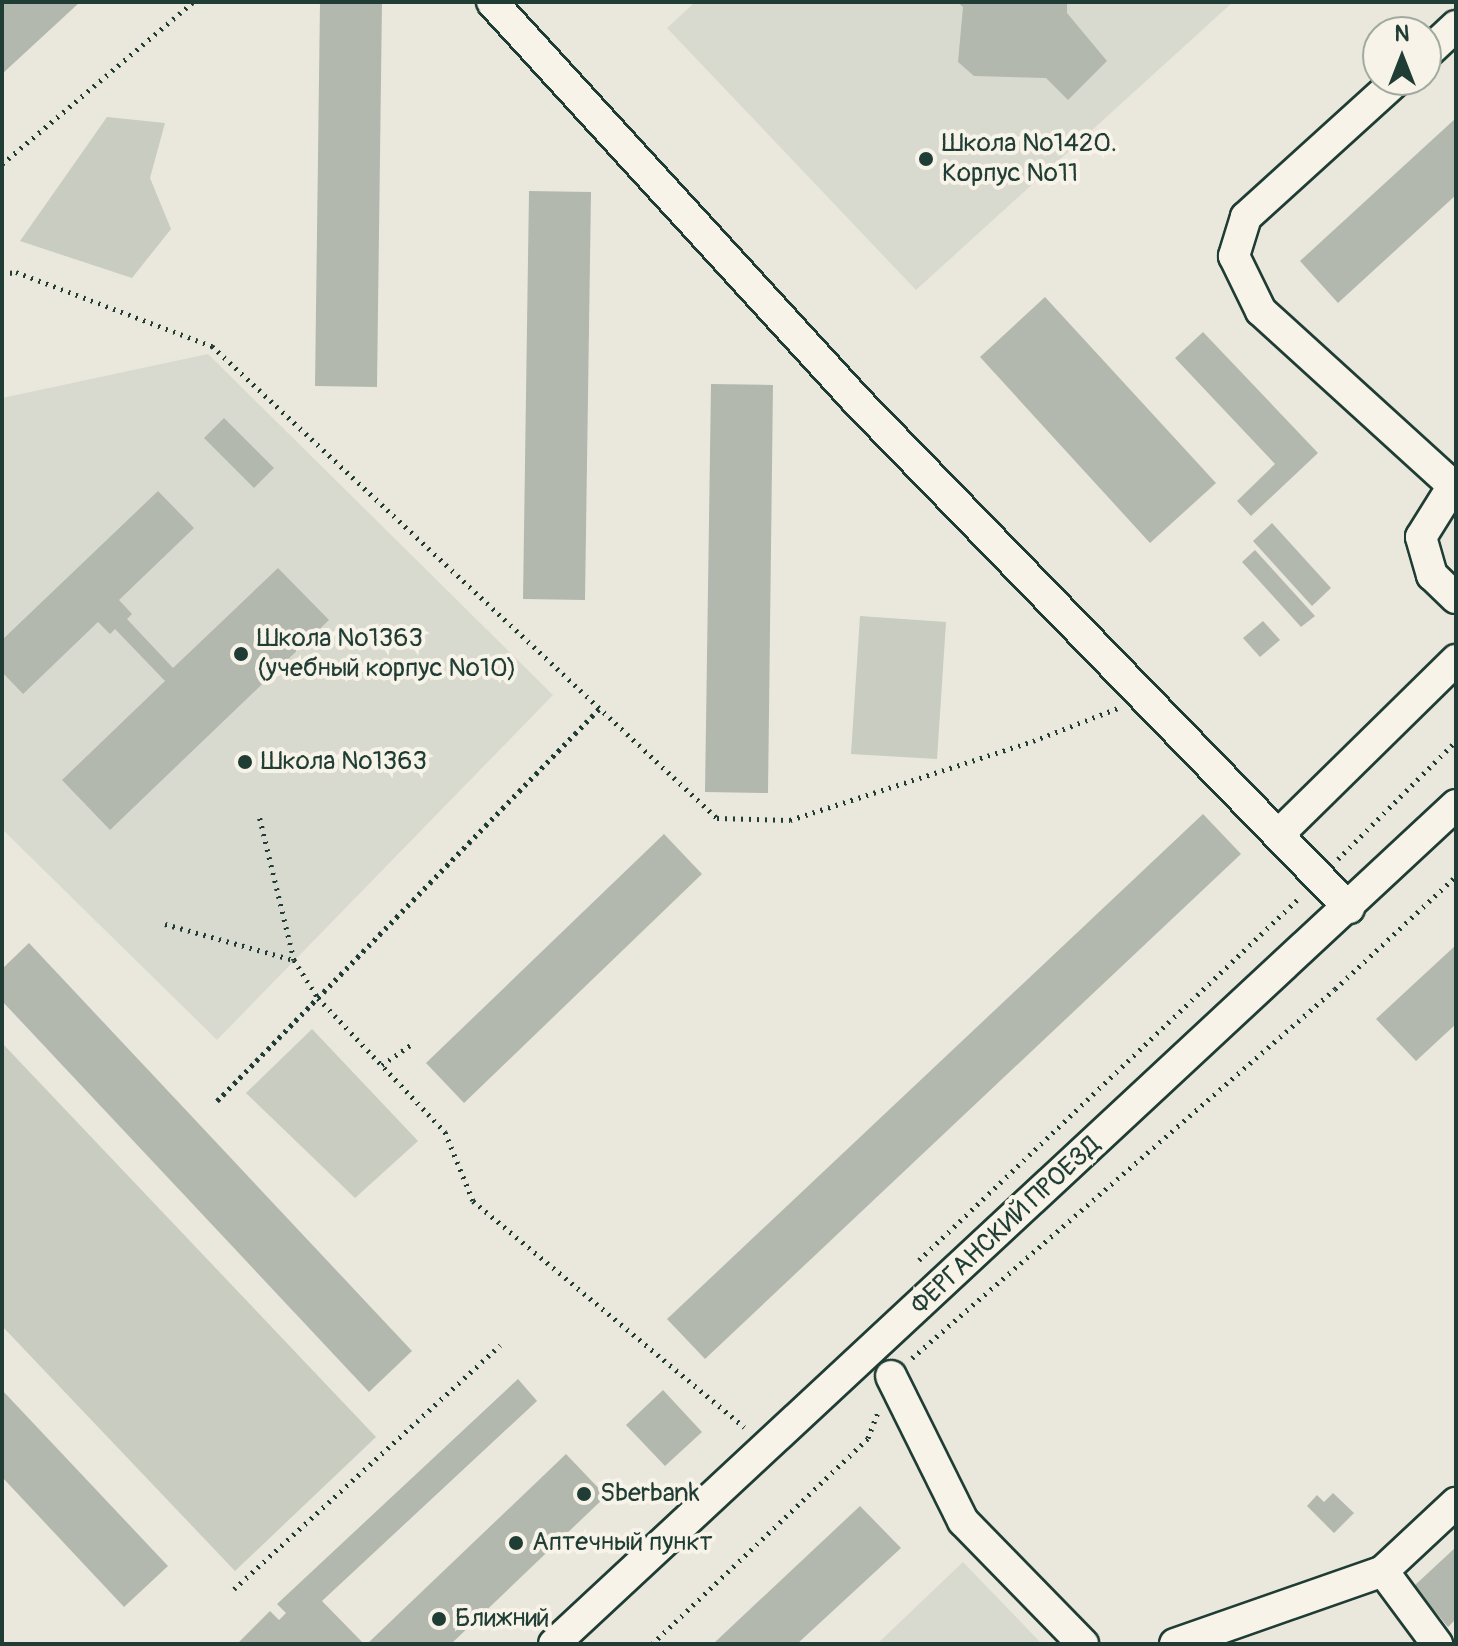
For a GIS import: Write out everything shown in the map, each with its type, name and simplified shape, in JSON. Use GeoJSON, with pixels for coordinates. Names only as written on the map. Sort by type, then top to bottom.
{"type":"FeatureCollection","features":[{"type":"Feature","properties":{"kind":"street"},"geometry":{"type":"LineString","coordinates":[[492,2],[856,400],[1144,698],[1280,833],[1349,908]]}},
{"type":"Feature","properties":{"kind":"street"},"geometry":{"type":"LineString","coordinates":[[1379,96],[1246,217],[1234,256],[1261,311],[1454,483],[1421,537],[1432,575],[1456,598]]}},
{"type":"Feature","properties":{"kind":"street"},"geometry":{"type":"LineString","coordinates":[[1280,833],[1456,660]]}},
{"type":"Feature","properties":{"kind":"street","name":"ФЕРГАНСКИЙ ПРОЕЗД"},"geometry":{"type":"LineString","coordinates":[[554,1644],[1349,908],[1456,805]]}},
{"type":"Feature","properties":{"kind":"street"},"geometry":{"type":"LineString","coordinates":[[891,1376],[963,1521],[1083,1644]]}},
{"type":"Feature","properties":{"kind":"street"},"geometry":{"type":"LineString","coordinates":[[1175,1644],[1383,1571],[1456,1503]]}},
{"type":"Feature","properties":{"kind":"street"},"geometry":{"type":"LineString","coordinates":[[1383,1571],[1437,1644]]}},
{"type":"Feature","properties":{"kind":"path"},"geometry":{"type":"LineString","coordinates":[[2,164],[193,2]]}},
{"type":"Feature","properties":{"kind":"path"},"geometry":{"type":"LineString","coordinates":[[2,274],[16,272],[212,346],[717,818],[790,820],[1033,741],[1144,698]]}},
{"type":"Feature","properties":{"kind":"path"},"geometry":{"type":"LineString","coordinates":[[588,721],[217,1101],[599,709]]}},
{"type":"Feature","properties":{"kind":"path"},"geometry":{"type":"LineString","coordinates":[[917,1262],[1321,876],[1456,741]]}},
{"type":"Feature","properties":{"kind":"path"},"geometry":{"type":"LineString","coordinates":[[259,815],[294,960],[318,998],[445,1132],[473,1201],[744,1427]]}},
{"type":"Feature","properties":{"kind":"path"},"geometry":{"type":"LineString","coordinates":[[652,1644],[868,1438],[891,1376],[1335,989],[1456,876]]}},
{"type":"Feature","properties":{"kind":"path"},"geometry":{"type":"LineString","coordinates":[[165,924],[294,960]]}},
{"type":"Feature","properties":{"kind":"path"},"geometry":{"type":"LineString","coordinates":[[382,1065],[412,1044]]}},
{"type":"Feature","properties":{"kind":"path"},"geometry":{"type":"LineString","coordinates":[[234,1589],[500,1345]]}},
{"type":"Feature","properties":{"kind":"path"},"geometry":{"type":"LineString","coordinates":[[733,1438],[756,1416]]}},
{"type":"Feature","properties":{"kind":"shaded area","name":"Школа №1420. Корпус №11"},"geometry":{"type":"Polygon","coordinates":[[[695,2],[1233,2],[916,290],[667,28],[695,2]]]}},
{"type":"Feature","properties":{"kind":"shaded area"},"geometry":{"type":"Polygon","coordinates":[[[107,117],[165,123],[150,178],[171,229],[132,278],[20,241],[107,117]]]}},
{"type":"Feature","properties":{"kind":"shaded area","name":"Школа №1363"},"geometry":{"type":"Polygon","coordinates":[[[208,354],[553,695],[217,1040],[2,829],[2,398],[208,354]]]}},
{"type":"Feature","properties":{"kind":"shaded area"},"geometry":{"type":"Polygon","coordinates":[[[860,616],[946,622],[937,759],[851,754],[860,616]]]}},
{"type":"Feature","properties":{"kind":"shaded area"},"geometry":{"type":"Polygon","coordinates":[[[312,1029],[418,1141],[355,1198],[246,1093],[312,1029]]]}},
{"type":"Feature","properties":{"kind":"shaded area"},"geometry":{"type":"Polygon","coordinates":[[[2,1043],[376,1437],[235,1571],[2,1326],[2,1043]]]}},
{"type":"Feature","properties":{"kind":"shaded area"},"geometry":{"type":"Polygon","coordinates":[[[963,1562],[1042,1644],[877,1644],[963,1562]]]}},
{"type":"Feature","properties":{"kind":"building"},"geometry":{"type":"Polygon","coordinates":[[[2,2],[80,2],[2,74],[2,2]]]}},
{"type":"Feature","properties":{"kind":"building"},"geometry":{"type":"Polygon","coordinates":[[[320,2],[382,2],[377,387],[315,386],[320,2]]]}},
{"type":"Feature","properties":{"kind":"building"},"geometry":{"type":"Polygon","coordinates":[[[957,2],[1067,2],[1067,13],[1107,61],[1068,100],[1046,78],[974,76],[958,62],[963,7],[957,2]]]}},
{"type":"Feature","properties":{"kind":"building"},"geometry":{"type":"Polygon","coordinates":[[[1456,118],[1456,195],[1338,303],[1300,261],[1456,118]]]}},
{"type":"Feature","properties":{"kind":"building"},"geometry":{"type":"Polygon","coordinates":[[[529,191],[591,192],[585,600],[523,599],[529,191]]]}},
{"type":"Feature","properties":{"kind":"building"},"geometry":{"type":"Polygon","coordinates":[[[1045,297],[1216,483],[1150,543],[980,357],[1045,297]]]}},
{"type":"Feature","properties":{"kind":"building"},"geometry":{"type":"Polygon","coordinates":[[[1203,332],[1318,453],[1251,516],[1237,501],[1275,464],[1175,358],[1203,332]]]}},
{"type":"Feature","properties":{"kind":"building"},"geometry":{"type":"Polygon","coordinates":[[[711,384],[773,385],[768,793],[705,792],[711,384]]]}},
{"type":"Feature","properties":{"kind":"building"},"geometry":{"type":"Polygon","coordinates":[[[224,418],[274,468],[254,488],[204,438],[224,418]]]}},
{"type":"Feature","properties":{"kind":"building","name":"Школа №1363 (учебный корпус №10)"},"geometry":{"type":"Polygon","coordinates":[[[158,491],[194,528],[119,600],[132,614],[127,619],[173,668],[278,568],[329,620],[110,830],[62,780],[165,681],[115,629],[110,634],[98,622],[23,694],[2,672],[2,640],[158,491]]]}},
{"type":"Feature","properties":{"kind":"building"},"geometry":{"type":"Polygon","coordinates":[[[1272,523],[1331,588],[1312,606],[1253,541],[1272,523]]]}},
{"type":"Feature","properties":{"kind":"building"},"geometry":{"type":"Polygon","coordinates":[[[1255,550],[1315,616],[1301,627],[1242,562],[1255,550]]]}},
{"type":"Feature","properties":{"kind":"building"},"geometry":{"type":"Polygon","coordinates":[[[1263,621],[1280,640],[1260,657],[1243,638],[1263,621]]]}},
{"type":"Feature","properties":{"kind":"building"},"geometry":{"type":"Polygon","coordinates":[[[1203,814],[1241,854],[705,1359],[667,1319],[1203,814]]]}},
{"type":"Feature","properties":{"kind":"building"},"geometry":{"type":"Polygon","coordinates":[[[664,834],[702,874],[464,1103],[426,1063],[664,834]]]}},
{"type":"Feature","properties":{"kind":"building"},"geometry":{"type":"Polygon","coordinates":[[[29,943],[412,1351],[369,1392],[2,1001],[2,969],[29,943]]]}},
{"type":"Feature","properties":{"kind":"building"},"geometry":{"type":"Polygon","coordinates":[[[1456,945],[1456,1024],[1416,1061],[1376,1019],[1456,945]]]}},
{"type":"Feature","properties":{"kind":"building"},"geometry":{"type":"Polygon","coordinates":[[[518,1379],[537,1401],[322,1601],[364,1644],[237,1644],[270,1611],[279,1620],[286,1613],[277,1604],[518,1379]]]}},
{"type":"Feature","properties":{"kind":"building"},"geometry":{"type":"Polygon","coordinates":[[[2,1390],[168,1566],[124,1607],[2,1477],[2,1390]]]}},
{"type":"Feature","properties":{"kind":"building"},"geometry":{"type":"Polygon","coordinates":[[[663,1390],[702,1432],[665,1466],[626,1425],[663,1390]]]}},
{"type":"Feature","properties":{"kind":"building"},"geometry":{"type":"Polygon","coordinates":[[[566,1454],[606,1496],[451,1644],[367,1644],[566,1454]]]}},
{"type":"Feature","properties":{"kind":"building"},"geometry":{"type":"Polygon","coordinates":[[[1333,1493],[1354,1513],[1334,1533],[1307,1506],[1317,1495],[1324,1502],[1333,1493]]]}},
{"type":"Feature","properties":{"kind":"building"},"geometry":{"type":"Polygon","coordinates":[[[860,1506],[901,1548],[797,1644],[713,1644],[860,1506]]]}},
{"type":"Feature","properties":{"kind":"building"},"geometry":{"type":"Polygon","coordinates":[[[1456,1547],[1456,1619],[1448,1627],[1414,1586],[1456,1547]]]}},
{"type":"Feature","properties":{"kind":"place","name":"Школа №1420. Корпус №11"},"geometry":{"type":"Point","coordinates":[926,159]}},
{"type":"Feature","properties":{"kind":"place","name":"Школа №1363 (учебный корпус №10)"},"geometry":{"type":"Point","coordinates":[241,654]}},
{"type":"Feature","properties":{"kind":"place","name":"Школа №1363"},"geometry":{"type":"Point","coordinates":[245,762]}},
{"type":"Feature","properties":{"kind":"place","name":"Sberbank"},"geometry":{"type":"Point","coordinates":[584,1494]}},
{"type":"Feature","properties":{"kind":"place","name":"Аптечный пункт"},"geometry":{"type":"Point","coordinates":[516,1543]}},
{"type":"Feature","properties":{"kind":"place","name":"Ближний"},"geometry":{"type":"Point","coordinates":[439,1619]}}]}
